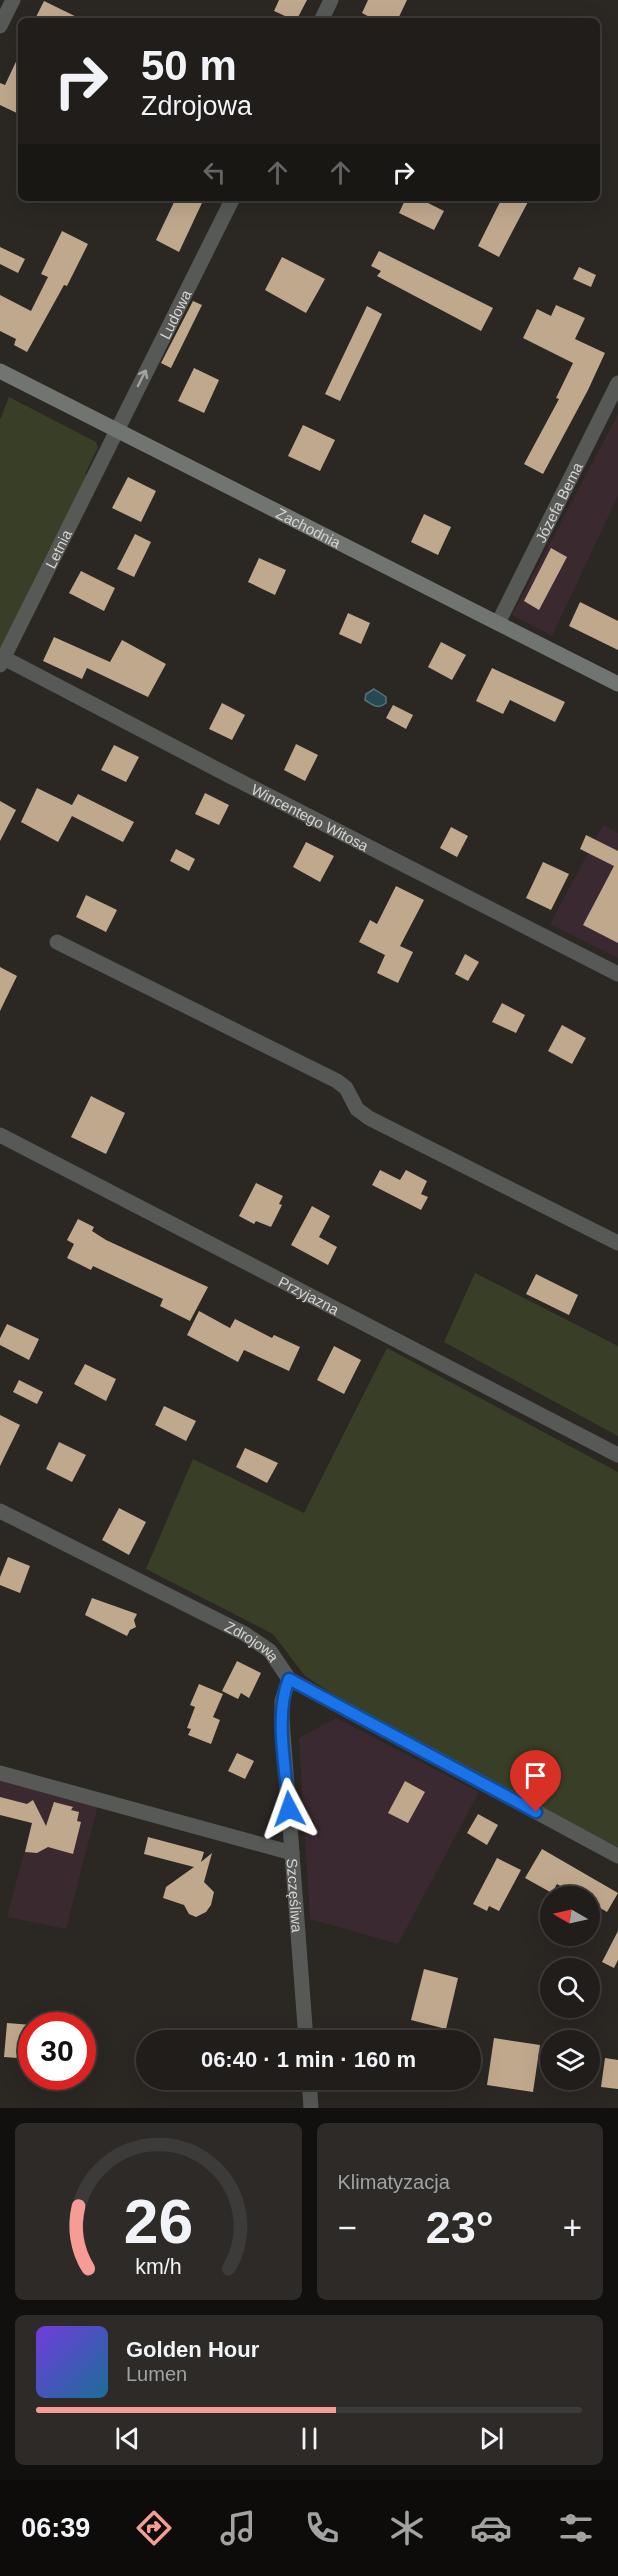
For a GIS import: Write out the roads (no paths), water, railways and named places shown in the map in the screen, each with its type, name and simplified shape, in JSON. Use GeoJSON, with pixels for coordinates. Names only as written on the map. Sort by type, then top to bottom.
{"type":"FeatureCollection","features":[{"type":"Feature","properties":{"kind":"street"},"geometry":{"type":"LineString","coordinates":[[0,26],[13,0]]}},
{"type":"Feature","properties":{"kind":"street"},"geometry":{"type":"LineString","coordinates":[[323,18],[332,0]]}},
{"type":"Feature","properties":{"kind":"street","name":"Ludowa"},"geometry":{"type":"LineString","coordinates":[[116,431],[231,201]]}},
{"type":"Feature","properties":{"kind":"street","name":"Zachodnia"},"geometry":{"type":"LineString","coordinates":[[0,371],[618,684]]}},
{"type":"Feature","properties":{"kind":"street","name":"Józefa Bema"},"geometry":{"type":"LineString","coordinates":[[498,623],[618,383]]}},
{"type":"Feature","properties":{"kind":"street","name":"Letnia"},"geometry":{"type":"LineString","coordinates":[[2,662],[116,431]]}},
{"type":"Feature","properties":{"kind":"street","name":"Wincentego Witosa"},"geometry":{"type":"LineString","coordinates":[[2,662],[618,974]]}},
{"type":"Feature","properties":{"kind":"street"},"geometry":{"type":"LineString","coordinates":[[57,942],[337,1082],[346,1088],[357,1109],[369,1118],[618,1243]]}},
{"type":"Feature","properties":{"kind":"street","name":"Przyjazna"},"geometry":{"type":"LineString","coordinates":[[0,1135],[618,1455]]}},
{"type":"Feature","properties":{"kind":"street","name":"Zdrojowa"},"geometry":{"type":"LineString","coordinates":[[0,1511],[245,1634],[270,1651],[289,1679],[618,1856]]}},
{"type":"Feature","properties":{"kind":"street","name":"Szczęśliwa"},"geometry":{"type":"LineString","coordinates":[[289,1679],[282,1701],[282,1719],[305,2030]]}},
{"type":"Feature","properties":{"kind":"street"},"geometry":{"type":"LineString","coordinates":[[0,1773],[292,1853]]}},
{"type":"Feature","properties":{"kind":"street"},"geometry":{"type":"LineString","coordinates":[[310,2090],[311,2108]]}},
{"type":"Feature","properties":{"kind":"water"},"geometry":{"type":"Polygon","coordinates":[[[374,689],[386,697],[386,703],[376,706],[365,700],[366,694],[374,689]]]}}]}
